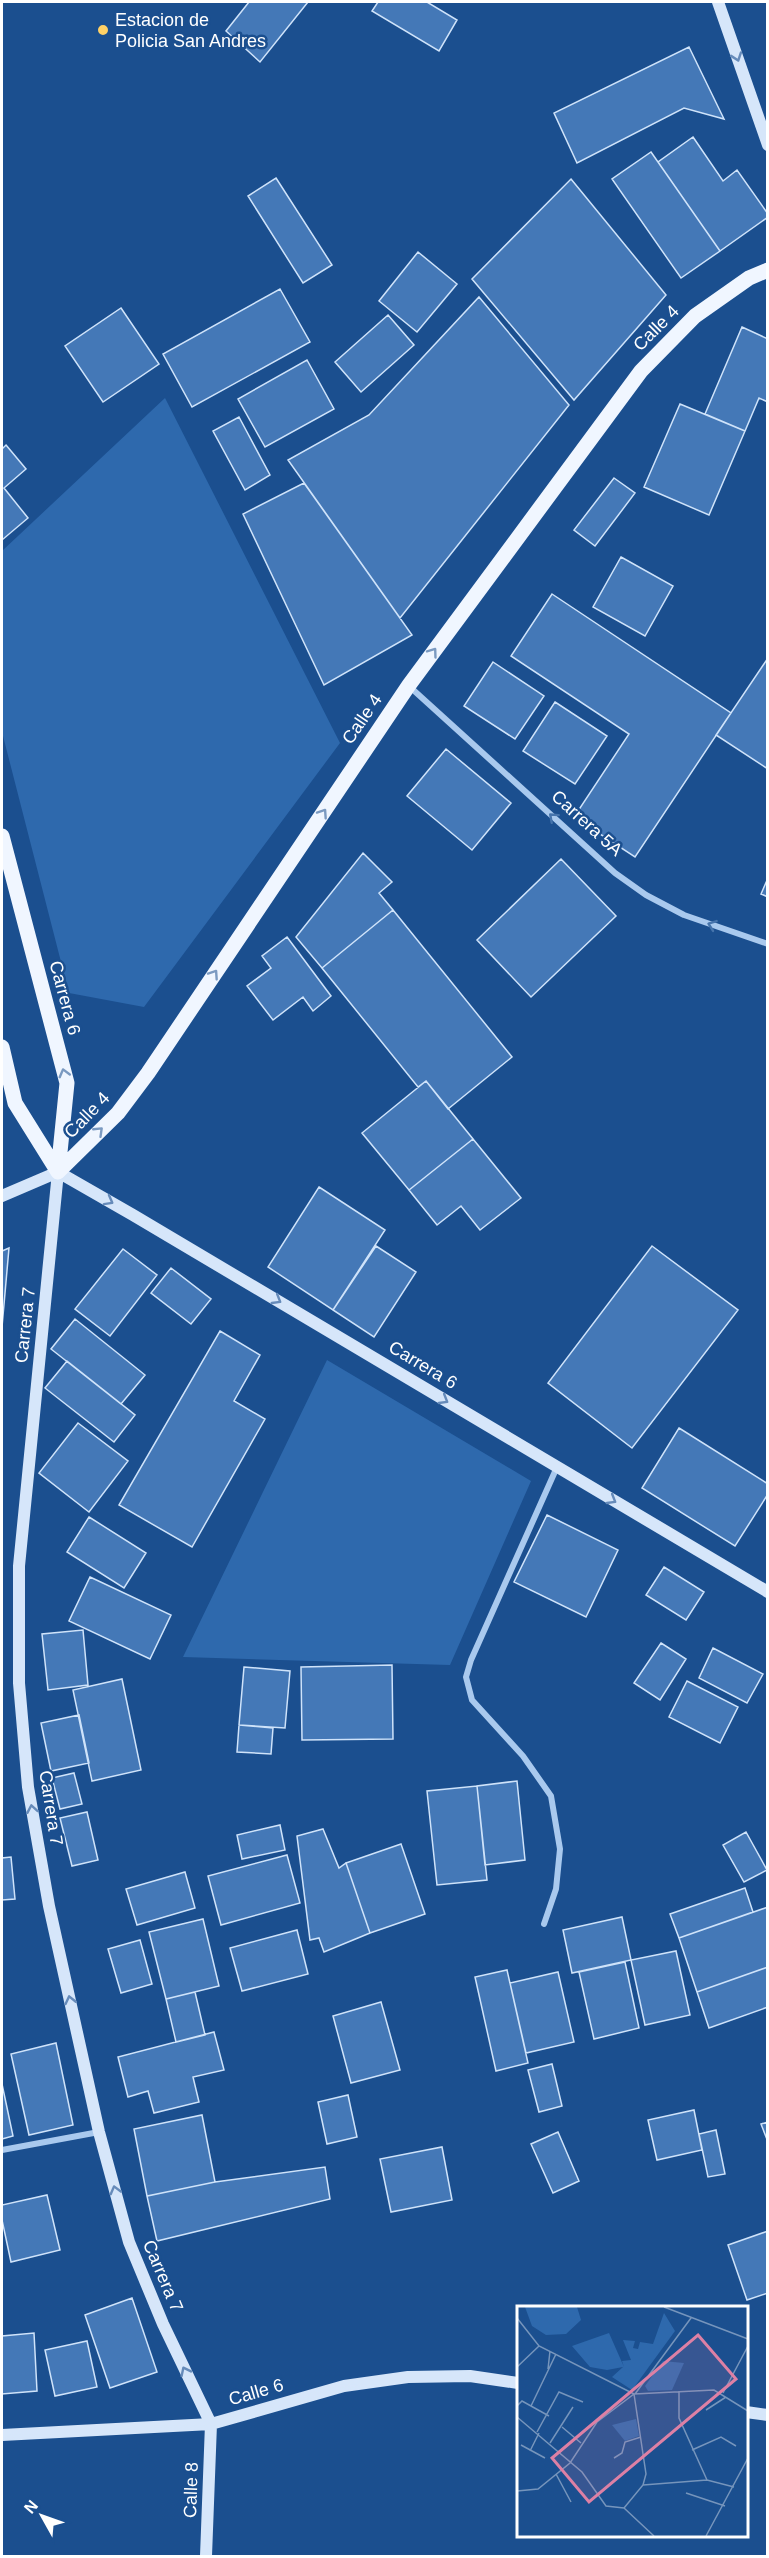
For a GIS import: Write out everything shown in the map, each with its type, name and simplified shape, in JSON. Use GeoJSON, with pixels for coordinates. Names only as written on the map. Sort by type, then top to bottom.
{"type":"FeatureCollection","features":[{"type":"Feature","properties":{"kind":"main road","name":"Calle 4"},"geometry":{"type":"LineString","coordinates":[[58,1172],[118,1113],[148,1073],[409,685],[641,371],[695,316],[749,278],[768,270]]}},
{"type":"Feature","properties":{"kind":"main road","name":"Carrera 6"},"geometry":{"type":"LineString","coordinates":[[2,836],[67,1083],[58,1172]]}},
{"type":"Feature","properties":{"kind":"main road","name":"Carrera 6"},"geometry":{"type":"LineString","coordinates":[[2,1047],[15,1103],[58,1172]]}},
{"type":"Feature","properties":{"kind":"street"},"geometry":{"type":"LineString","coordinates":[[718,2],[768,145]]}},
{"type":"Feature","properties":{"kind":"street","name":"Carrera 5A"},"geometry":{"type":"LineString","coordinates":[[409,685],[615,873],[638,890],[684,915],[768,944]]}},
{"type":"Feature","properties":{"kind":"street","name":"Calle 4"},"geometry":{"type":"LineString","coordinates":[[2,1196],[58,1172]]}},
{"type":"Feature","properties":{"kind":"street","name":"Carrera 6"},"geometry":{"type":"LineString","coordinates":[[58,1172],[768,1592]]}},
{"type":"Feature","properties":{"kind":"street","name":"Carrera 7"},"geometry":{"type":"LineString","coordinates":[[58,1172],[19,1566],[20,1683],[28,1787],[49,1906],[99,2132],[129,2242],[163,2324],[211,2424]]}},
{"type":"Feature","properties":{"kind":"street"},"geometry":{"type":"LineString","coordinates":[[544,1924],[556,1889],[560,1849],[551,1796],[524,1756],[472,1700],[466,1677],[471,1660],[557,1467]]}},
{"type":"Feature","properties":{"kind":"street"},"geometry":{"type":"LineString","coordinates":[[2,2150],[99,2132]]}},
{"type":"Feature","properties":{"kind":"street","name":"Calle 6"},"geometry":{"type":"LineString","coordinates":[[2,2435],[211,2424],[345,2386],[408,2377],[470,2376],[517,2383]]}},
{"type":"Feature","properties":{"kind":"street"},"geometry":{"type":"LineString","coordinates":[[748,2412],[768,2415]]}},
{"type":"Feature","properties":{"kind":"street","name":"Calle 8"},"geometry":{"type":"LineString","coordinates":[[206,2556],[211,2424]]}},
{"type":"Feature","properties":{"kind":"shaded area"},"geometry":{"type":"Polygon","coordinates":[[[165,398],[340,743],[144,1007],[69,993],[2,732],[2,551],[165,398]]]}},
{"type":"Feature","properties":{"kind":"shaded area"},"geometry":{"type":"Polygon","coordinates":[[[327,1360],[531,1481],[450,1665],[183,1657],[327,1360]]]}},
{"type":"Feature","properties":{"kind":"building"},"geometry":{"type":"Polygon","coordinates":[[[249,2],[308,2],[260,62],[226,31],[249,2]]]}},
{"type":"Feature","properties":{"kind":"building"},"geometry":{"type":"Polygon","coordinates":[[[378,2],[427,2],[457,20],[439,51],[372,11],[378,2]]]}},
{"type":"Feature","properties":{"kind":"building"},"geometry":{"type":"Polygon","coordinates":[[[689,47],[724,119],[684,108],[577,163],[554,113],[689,47]]]}},
{"type":"Feature","properties":{"kind":"building"},"geometry":{"type":"Polygon","coordinates":[[[693,137],[723,181],[737,170],[768,214],[768,217],[720,251],[658,162],[693,137]]]}},
{"type":"Feature","properties":{"kind":"building"},"geometry":{"type":"Polygon","coordinates":[[[651,152],[720,251],[681,278],[612,179],[651,152]]]}},
{"type":"Feature","properties":{"kind":"building"},"geometry":{"type":"Polygon","coordinates":[[[276,178],[332,265],[303,283],[248,196],[276,178]]]}},
{"type":"Feature","properties":{"kind":"building"},"geometry":{"type":"Polygon","coordinates":[[[571,179],[666,295],[574,400],[472,279],[571,179]]]}},
{"type":"Feature","properties":{"kind":"building"},"geometry":{"type":"Polygon","coordinates":[[[418,252],[457,284],[417,332],[379,301],[418,252]]]}},
{"type":"Feature","properties":{"kind":"building"},"geometry":{"type":"Polygon","coordinates":[[[280,289],[310,342],[192,407],[163,354],[280,289]]]}},
{"type":"Feature","properties":{"kind":"building"},"geometry":{"type":"Polygon","coordinates":[[[479,297],[569,405],[400,618],[288,460],[369,415],[479,297]]]}},
{"type":"Feature","properties":{"kind":"building"},"geometry":{"type":"Polygon","coordinates":[[[121,308],[159,364],[103,402],[65,346],[121,308]]]}},
{"type":"Feature","properties":{"kind":"building"},"geometry":{"type":"Polygon","coordinates":[[[388,315],[414,345],[361,392],[335,362],[388,315]]]}},
{"type":"Feature","properties":{"kind":"building"},"geometry":{"type":"Polygon","coordinates":[[[742,327],[768,339],[768,402],[759,398],[745,431],[705,414],[742,327]]]}},
{"type":"Feature","properties":{"kind":"building"},"geometry":{"type":"Polygon","coordinates":[[[307,360],[334,409],[265,447],[238,399],[307,360]]]}},
{"type":"Feature","properties":{"kind":"building"},"geometry":{"type":"Polygon","coordinates":[[[680,404],[745,431],[709,515],[644,487],[680,404]]]}},
{"type":"Feature","properties":{"kind":"building"},"geometry":{"type":"Polygon","coordinates":[[[239,417],[270,475],[245,490],[213,431],[239,417]]]}},
{"type":"Feature","properties":{"kind":"building"},"geometry":{"type":"Polygon","coordinates":[[[6,445],[26,469],[4,488],[28,518],[2,540],[2,449],[6,445]]]}},
{"type":"Feature","properties":{"kind":"building"},"geometry":{"type":"Polygon","coordinates":[[[614,478],[635,493],[595,546],[574,530],[614,478]]]}},
{"type":"Feature","properties":{"kind":"building"},"geometry":{"type":"Polygon","coordinates":[[[304,483],[412,635],[324,685],[243,514],[304,483]]]}},
{"type":"Feature","properties":{"kind":"building"},"geometry":{"type":"Polygon","coordinates":[[[621,557],[673,586],[645,636],[593,607],[621,557]]]}},
{"type":"Feature","properties":{"kind":"building"},"geometry":{"type":"Polygon","coordinates":[[[552,594],[731,713],[635,857],[574,817],[629,734],[511,656],[552,594]]]}},
{"type":"Feature","properties":{"kind":"building"},"geometry":{"type":"Polygon","coordinates":[[[768,658],[768,769],[716,735],[768,658]]]}},
{"type":"Feature","properties":{"kind":"building"},"geometry":{"type":"Polygon","coordinates":[[[493,662],[544,696],[515,739],[464,706],[493,662]]]}},
{"type":"Feature","properties":{"kind":"building"},"geometry":{"type":"Polygon","coordinates":[[[555,702],[607,736],[575,784],[523,751],[555,702]]]}},
{"type":"Feature","properties":{"kind":"building"},"geometry":{"type":"Polygon","coordinates":[[[446,749],[511,803],[472,850],[407,796],[446,749]]]}},
{"type":"Feature","properties":{"kind":"building"},"geometry":{"type":"Polygon","coordinates":[[[363,853],[392,882],[379,893],[393,910],[322,968],[296,937],[363,853]]]}},
{"type":"Feature","properties":{"kind":"building"},"geometry":{"type":"Polygon","coordinates":[[[561,859],[616,916],[531,997],[477,940],[561,859]]]}},
{"type":"Feature","properties":{"kind":"building"},"geometry":{"type":"Polygon","coordinates":[[[768,878],[768,897],[761,894],[768,878]]]}},
{"type":"Feature","properties":{"kind":"building"},"geometry":{"type":"Polygon","coordinates":[[[393,910],[512,1057],[448,1109],[426,1081],[418,1087],[322,968],[393,910]]]}},
{"type":"Feature","properties":{"kind":"building"},"geometry":{"type":"Polygon","coordinates":[[[287,937],[331,996],[313,1011],[303,997],[273,1020],[247,986],[271,968],[262,956],[287,937]]]}},
{"type":"Feature","properties":{"kind":"building"},"geometry":{"type":"Polygon","coordinates":[[[426,1081],[473,1139],[409,1190],[362,1133],[426,1081]]]}},
{"type":"Feature","properties":{"kind":"building"},"geometry":{"type":"Polygon","coordinates":[[[473,1139],[521,1198],[480,1230],[461,1206],[437,1225],[409,1190],[473,1139]]]}},
{"type":"Feature","properties":{"kind":"building"},"geometry":{"type":"Polygon","coordinates":[[[319,1187],[385,1230],[333,1310],[268,1267],[319,1187]]]}},
{"type":"Feature","properties":{"kind":"building"},"geometry":{"type":"Polygon","coordinates":[[[376,1246],[416,1272],[374,1337],[333,1310],[376,1246]]]}},
{"type":"Feature","properties":{"kind":"building"},"geometry":{"type":"Polygon","coordinates":[[[652,1246],[738,1310],[632,1448],[548,1383],[652,1246]]]}},
{"type":"Feature","properties":{"kind":"building"},"geometry":{"type":"Polygon","coordinates":[[[9,1248],[2,1327],[2,1251],[9,1248]]]}},
{"type":"Feature","properties":{"kind":"building"},"geometry":{"type":"Polygon","coordinates":[[[123,1249],[157,1275],[110,1336],[75,1309],[123,1249]]]}},
{"type":"Feature","properties":{"kind":"building"},"geometry":{"type":"Polygon","coordinates":[[[171,1268],[211,1299],[191,1324],[151,1293],[171,1268]]]}},
{"type":"Feature","properties":{"kind":"building"},"geometry":{"type":"Polygon","coordinates":[[[75,1319],[145,1375],[121,1404],[51,1349],[75,1319]]]}},
{"type":"Feature","properties":{"kind":"building"},"geometry":{"type":"Polygon","coordinates":[[[220,1331],[260,1355],[234,1401],[265,1419],[192,1547],[119,1505],[220,1331]]]}},
{"type":"Feature","properties":{"kind":"building"},"geometry":{"type":"Polygon","coordinates":[[[67,1361],[135,1415],[114,1442],[45,1388],[67,1361]]]}},
{"type":"Feature","properties":{"kind":"building"},"geometry":{"type":"Polygon","coordinates":[[[78,1423],[128,1461],[89,1512],[39,1473],[78,1423]]]}},
{"type":"Feature","properties":{"kind":"building"},"geometry":{"type":"Polygon","coordinates":[[[679,1428],[768,1484],[768,1494],[735,1546],[642,1488],[679,1428]]]}},
{"type":"Feature","properties":{"kind":"building"},"geometry":{"type":"Polygon","coordinates":[[[547,1515],[618,1550],[586,1617],[514,1582],[547,1515]]]}},
{"type":"Feature","properties":{"kind":"building"},"geometry":{"type":"Polygon","coordinates":[[[89,1517],[146,1553],[124,1588],[67,1552],[89,1517]]]}},
{"type":"Feature","properties":{"kind":"building"},"geometry":{"type":"Polygon","coordinates":[[[664,1567],[704,1592],[686,1620],[646,1595],[664,1567]]]}},
{"type":"Feature","properties":{"kind":"building"},"geometry":{"type":"Polygon","coordinates":[[[90,1577],[171,1615],[150,1659],[69,1621],[90,1577]]]}},
{"type":"Feature","properties":{"kind":"building"},"geometry":{"type":"Polygon","coordinates":[[[83,1630],[88,1685],[48,1690],[42,1634],[83,1630]]]}},
{"type":"Feature","properties":{"kind":"building"},"geometry":{"type":"Polygon","coordinates":[[[661,1643],[686,1659],[660,1700],[634,1683],[661,1643]]]}},
{"type":"Feature","properties":{"kind":"building"},"geometry":{"type":"Polygon","coordinates":[[[713,1648],[763,1674],[747,1703],[699,1678],[713,1648]]]}},
{"type":"Feature","properties":{"kind":"building"},"geometry":{"type":"Polygon","coordinates":[[[392,1665],[393,1739],[302,1740],[301,1667],[392,1665]]]}},
{"type":"Feature","properties":{"kind":"building"},"geometry":{"type":"Polygon","coordinates":[[[244,1667],[290,1671],[285,1728],[239,1725],[244,1667]]]}},
{"type":"Feature","properties":{"kind":"building"},"geometry":{"type":"Polygon","coordinates":[[[122,1679],[141,1770],[92,1781],[73,1690],[122,1679]]]}},
{"type":"Feature","properties":{"kind":"building"},"geometry":{"type":"Polygon","coordinates":[[[687,1681],[738,1707],[720,1743],[669,1717],[687,1681]]]}},
{"type":"Feature","properties":{"kind":"building"},"geometry":{"type":"Polygon","coordinates":[[[79,1715],[89,1763],[51,1771],[41,1723],[79,1715]]]}},
{"type":"Feature","properties":{"kind":"building"},"geometry":{"type":"Polygon","coordinates":[[[239,1725],[273,1728],[271,1754],[237,1752],[239,1725]]]}},
{"type":"Feature","properties":{"kind":"building"},"geometry":{"type":"Polygon","coordinates":[[[74,1773],[82,1804],[60,1809],[52,1778],[74,1773]]]}},
{"type":"Feature","properties":{"kind":"building"},"geometry":{"type":"Polygon","coordinates":[[[517,1781],[525,1860],[485,1865],[477,1786],[517,1781]]]}},
{"type":"Feature","properties":{"kind":"building"},"geometry":{"type":"Polygon","coordinates":[[[477,1786],[487,1880],[437,1885],[427,1791],[477,1786]]]}},
{"type":"Feature","properties":{"kind":"building"},"geometry":{"type":"Polygon","coordinates":[[[87,1812],[98,1860],[72,1866],[60,1818],[87,1812]]]}},
{"type":"Feature","properties":{"kind":"building"},"geometry":{"type":"Polygon","coordinates":[[[280,1825],[285,1850],[242,1859],[237,1835],[280,1825]]]}},
{"type":"Feature","properties":{"kind":"building"},"geometry":{"type":"Polygon","coordinates":[[[323,1829],[339,1868],[346,1863],[370,1933],[324,1952],[319,1938],[310,1940],[297,1836],[323,1829]]]}},
{"type":"Feature","properties":{"kind":"building"},"geometry":{"type":"Polygon","coordinates":[[[746,1832],[767,1870],[744,1882],[723,1845],[746,1832]]]}},
{"type":"Feature","properties":{"kind":"building"},"geometry":{"type":"Polygon","coordinates":[[[401,1844],[425,1914],[370,1933],[346,1863],[401,1844]]]}},
{"type":"Feature","properties":{"kind":"building"},"geometry":{"type":"Polygon","coordinates":[[[287,1855],[300,1903],[221,1925],[208,1876],[287,1855]]]}},
{"type":"Feature","properties":{"kind":"building"},"geometry":{"type":"Polygon","coordinates":[[[11,1857],[15,1899],[2,1900],[2,1858],[11,1857]]]}},
{"type":"Feature","properties":{"kind":"building"},"geometry":{"type":"Polygon","coordinates":[[[185,1872],[195,1908],[137,1925],[126,1889],[185,1872]]]}},
{"type":"Feature","properties":{"kind":"building"},"geometry":{"type":"Polygon","coordinates":[[[745,1888],[753,1912],[679,1938],[670,1914],[745,1888]]]}},
{"type":"Feature","properties":{"kind":"building"},"geometry":{"type":"Polygon","coordinates":[[[768,1907],[768,1967],[697,1992],[679,1938],[768,1907]]]}},
{"type":"Feature","properties":{"kind":"building"},"geometry":{"type":"Polygon","coordinates":[[[622,1917],[631,1960],[572,1973],[563,1930],[622,1917]]]}},
{"type":"Feature","properties":{"kind":"building"},"geometry":{"type":"Polygon","coordinates":[[[203,1919],[219,1986],[166,1999],[149,1932],[203,1919]]]}},
{"type":"Feature","properties":{"kind":"building"},"geometry":{"type":"Polygon","coordinates":[[[297,1930],[308,1974],[242,1991],[230,1948],[297,1930]]]}},
{"type":"Feature","properties":{"kind":"building"},"geometry":{"type":"Polygon","coordinates":[[[140,1940],[152,1984],[121,1993],[108,1949],[140,1940]]]}},
{"type":"Feature","properties":{"kind":"building"},"geometry":{"type":"Polygon","coordinates":[[[676,1951],[690,2015],[645,2025],[631,1960],[676,1951]]]}},
{"type":"Feature","properties":{"kind":"building"},"geometry":{"type":"Polygon","coordinates":[[[625,1962],[639,2028],[594,2039],[579,1972],[625,1962]]]}},
{"type":"Feature","properties":{"kind":"building"},"geometry":{"type":"Polygon","coordinates":[[[768,1967],[768,2007],[709,2028],[697,1992],[768,1967]]]}},
{"type":"Feature","properties":{"kind":"building"},"geometry":{"type":"Polygon","coordinates":[[[507,1970],[528,2063],[496,2071],[475,1977],[507,1970]]]}},
{"type":"Feature","properties":{"kind":"building"},"geometry":{"type":"Polygon","coordinates":[[[558,1972],[574,2042],[526,2053],[510,1983],[558,1972]]]}},
{"type":"Feature","properties":{"kind":"building"},"geometry":{"type":"Polygon","coordinates":[[[195,1992],[205,2035],[176,2042],[166,1999],[195,1992]]]}},
{"type":"Feature","properties":{"kind":"building"},"geometry":{"type":"Polygon","coordinates":[[[381,2002],[400,2070],[351,2083],[333,2016],[381,2002]]]}},
{"type":"Feature","properties":{"kind":"building"},"geometry":{"type":"Polygon","coordinates":[[[214,2032],[224,2070],[193,2077],[199,2102],[154,2113],[148,2091],[128,2097],[118,2057],[214,2032]]]}},
{"type":"Feature","properties":{"kind":"building"},"geometry":{"type":"Polygon","coordinates":[[[56,2043],[73,2125],[29,2135],[11,2054],[56,2043]]]}},
{"type":"Feature","properties":{"kind":"building"},"geometry":{"type":"Polygon","coordinates":[[[552,2064],[562,2106],[539,2112],[528,2070],[552,2064]]]}},
{"type":"Feature","properties":{"kind":"building"},"geometry":{"type":"Polygon","coordinates":[[[2,2084],[13,2136],[2,2139],[2,2084]]]}},
{"type":"Feature","properties":{"kind":"building"},"geometry":{"type":"Polygon","coordinates":[[[348,2095],[357,2137],[327,2144],[318,2102],[348,2095]]]}},
{"type":"Feature","properties":{"kind":"building"},"geometry":{"type":"Polygon","coordinates":[[[694,2110],[702,2150],[657,2160],[648,2120],[694,2110]]]}},
{"type":"Feature","properties":{"kind":"building"},"geometry":{"type":"Polygon","coordinates":[[[202,2115],[215,2182],[147,2196],[134,2129],[202,2115]]]}},
{"type":"Feature","properties":{"kind":"building"},"geometry":{"type":"Polygon","coordinates":[[[768,2122],[768,2142],[761,2124],[768,2122]]]}},
{"type":"Feature","properties":{"kind":"building"},"geometry":{"type":"Polygon","coordinates":[[[716,2130],[725,2174],[708,2177],[699,2134],[716,2130]]]}},
{"type":"Feature","properties":{"kind":"building"},"geometry":{"type":"Polygon","coordinates":[[[558,2132],[579,2181],[553,2193],[531,2144],[558,2132]]]}},
{"type":"Feature","properties":{"kind":"building"},"geometry":{"type":"Polygon","coordinates":[[[442,2147],[452,2200],[391,2212],[380,2159],[442,2147]]]}},
{"type":"Feature","properties":{"kind":"building"},"geometry":{"type":"Polygon","coordinates":[[[325,2167],[330,2199],[157,2241],[147,2196],[215,2182],[325,2167]]]}},
{"type":"Feature","properties":{"kind":"building"},"geometry":{"type":"Polygon","coordinates":[[[47,2195],[60,2250],[11,2262],[2,2220],[2,2205],[47,2195]]]}},
{"type":"Feature","properties":{"kind":"building"},"geometry":{"type":"Polygon","coordinates":[[[768,2231],[768,2293],[747,2300],[728,2245],[768,2231]]]}},
{"type":"Feature","properties":{"kind":"building"},"geometry":{"type":"Polygon","coordinates":[[[132,2298],[157,2372],[110,2388],[85,2315],[132,2298]]]}},
{"type":"Feature","properties":{"kind":"building"},"geometry":{"type":"Polygon","coordinates":[[[34,2333],[37,2391],[2,2394],[2,2336],[34,2333]]]}},
{"type":"Feature","properties":{"kind":"building"},"geometry":{"type":"Polygon","coordinates":[[[87,2341],[97,2387],[55,2396],[45,2350],[87,2341]]]}},
{"type":"Feature","properties":{"kind":"place","name":"Estacion de Policia San Andres"},"geometry":{"type":"Point","coordinates":[103,30]}}]}
